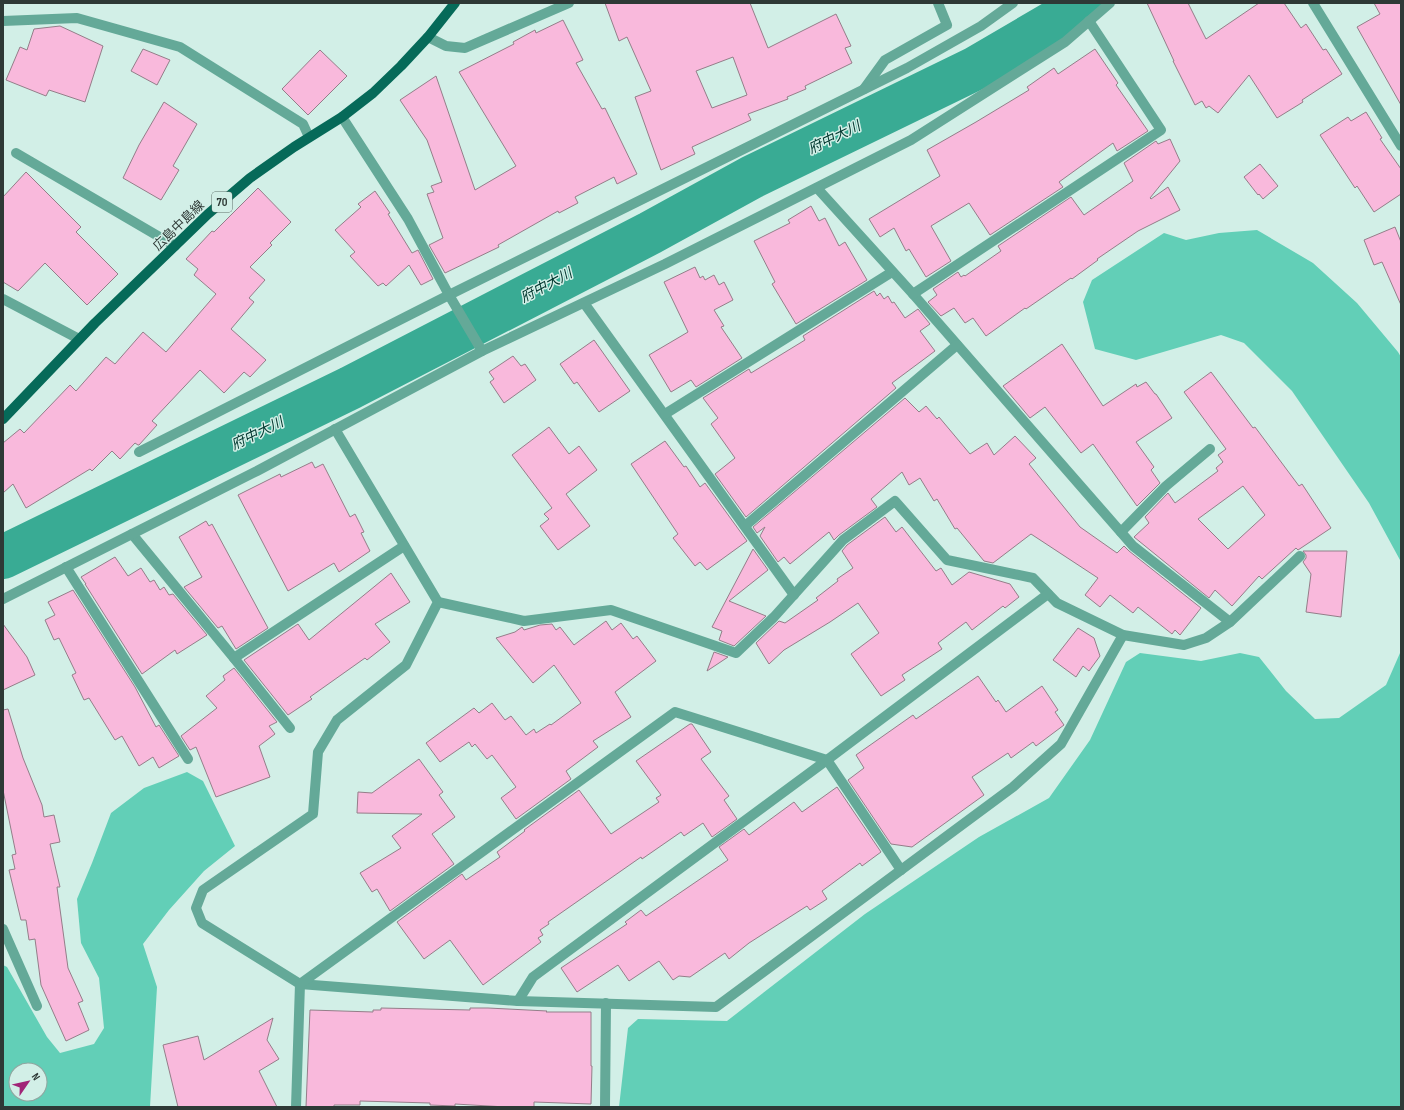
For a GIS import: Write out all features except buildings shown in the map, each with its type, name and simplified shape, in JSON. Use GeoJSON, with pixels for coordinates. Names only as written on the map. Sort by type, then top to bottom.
{"type":"FeatureCollection","features":[{"type":"Feature","properties":{"kind":"main road","name":"広島中島線"},"geometry":{"type":"LineString","coordinates":[[3,419],[79,339],[208,214],[250,178],[309,137],[342,117],[373,93],[428,37],[455,3]]}},
{"type":"Feature","properties":{"kind":"street"},"geometry":{"type":"LineString","coordinates":[[428,37],[446,46],[465,48],[569,3]]}},
{"type":"Feature","properties":{"kind":"street"},"geometry":{"type":"LineString","coordinates":[[862,90],[885,60],[947,24],[938,3]]}},
{"type":"Feature","properties":{"kind":"street"},"geometry":{"type":"LineString","coordinates":[[139,452],[927,57],[980,26],[1013,3]]}},
{"type":"Feature","properties":{"kind":"street"},"geometry":{"type":"LineString","coordinates":[[3,599],[257,472],[482,351],[672,261],[911,140],[1065,42],[1110,3]]}},
{"type":"Feature","properties":{"kind":"street"},"geometry":{"type":"LineString","coordinates":[[1313,3],[1401,146]]}},
{"type":"Feature","properties":{"kind":"street"},"geometry":{"type":"LineString","coordinates":[[3,21],[77,18],[180,47],[303,124],[309,137]]}},
{"type":"Feature","properties":{"kind":"street"},"geometry":{"type":"LineString","coordinates":[[913,294],[1161,130],[1089,21]]}},
{"type":"Feature","properties":{"kind":"street"},"geometry":{"type":"LineString","coordinates":[[342,117],[408,219],[449,296],[482,351]]}},
{"type":"Feature","properties":{"kind":"street"},"geometry":{"type":"LineString","coordinates":[[16,152],[175,246]]}},
{"type":"Feature","properties":{"kind":"street"},"geometry":{"type":"LineString","coordinates":[[817,188],[913,294],[1133,546],[1230,622]]}},
{"type":"Feature","properties":{"kind":"street"},"geometry":{"type":"LineString","coordinates":[[664,414],[892,272]]}},
{"type":"Feature","properties":{"kind":"street"},"geometry":{"type":"LineString","coordinates":[[3,299],[79,339]]}},
{"type":"Feature","properties":{"kind":"street"},"geometry":{"type":"LineString","coordinates":[[584,303],[794,595]]}},
{"type":"Feature","properties":{"kind":"street"},"geometry":{"type":"LineString","coordinates":[[744,526],[957,345]]}},
{"type":"Feature","properties":{"kind":"street"},"geometry":{"type":"LineString","coordinates":[[335,429],[438,602],[524,621],[611,610],[736,653],[774,617],[843,540],[895,501],[947,560],[1032,578],[1057,603],[1123,635],[1184,645],[1206,638],[1230,622],[1300,556]]}},
{"type":"Feature","properties":{"kind":"street"},"geometry":{"type":"LineString","coordinates":[[1121,532],[1166,486],[1210,449]]}},
{"type":"Feature","properties":{"kind":"street"},"geometry":{"type":"LineString","coordinates":[[132,534],[290,728]]}},
{"type":"Feature","properties":{"kind":"street"},"geometry":{"type":"LineString","coordinates":[[234,658],[404,546]]}},
{"type":"Feature","properties":{"kind":"street"},"geometry":{"type":"LineString","coordinates":[[66,567],[188,759]]}},
{"type":"Feature","properties":{"kind":"street"},"geometry":{"type":"LineString","coordinates":[[518,1001],[533,977],[827,760],[1048,594]]}},
{"type":"Feature","properties":{"kind":"street"},"geometry":{"type":"LineString","coordinates":[[438,602],[406,665],[337,720],[318,752],[313,814],[203,890],[196,908],[202,923],[300,984],[518,1001],[716,1007],[1013,787],[1061,744],[1123,635]]}},
{"type":"Feature","properties":{"kind":"street"},"geometry":{"type":"LineString","coordinates":[[300,984],[675,712],[827,760],[901,870]]}},
{"type":"Feature","properties":{"kind":"street"},"geometry":{"type":"LineString","coordinates":[[3,929],[37,1006]]}},
{"type":"Feature","properties":{"kind":"street"},"geometry":{"type":"LineString","coordinates":[[296,1107],[300,984]]}},
{"type":"Feature","properties":{"kind":"street"},"geometry":{"type":"LineString","coordinates":[[605,1107],[606,1003]]}},
{"type":"Feature","properties":{"kind":"green space"},"geometry":{"type":"Polygon","coordinates":[[[1257,230],[1313,263],[1357,303],[1401,357],[1401,570],[1400,560],[1369,503],[1292,391],[1244,343],[1221,335],[1136,360],[1095,349],[1083,302],[1092,280],[1164,233],[1186,240],[1219,233],[1257,230]]]}},
{"type":"Feature","properties":{"kind":"green space"},"geometry":{"type":"Polygon","coordinates":[[[1401,647],[1401,1107],[619,1107],[628,1028],[638,1019],[727,1021],[865,914],[979,837],[1049,798],[1090,740],[1126,662],[1140,653],[1201,661],[1240,653],[1259,657],[1286,691],[1315,719],[1339,718],[1386,685],[1400,653],[1401,647]]]}},
{"type":"Feature","properties":{"kind":"green space"},"geometry":{"type":"Polygon","coordinates":[[[187,772],[203,781],[235,846],[204,871],[169,910],[143,944],[157,987],[150,1107],[3,1107],[3,965],[7,967],[47,1037],[60,1053],[94,1044],[104,1028],[99,978],[81,943],[77,899],[111,813],[144,788],[187,772]]]}},
{"type":"Feature","properties":{"kind":"waterway","name":"府中大川"},"geometry":{"type":"LineString","coordinates":[[3,557],[350,388],[650,233],[752,177],[976,68],[1070,13],[1083,3]]}}]}
